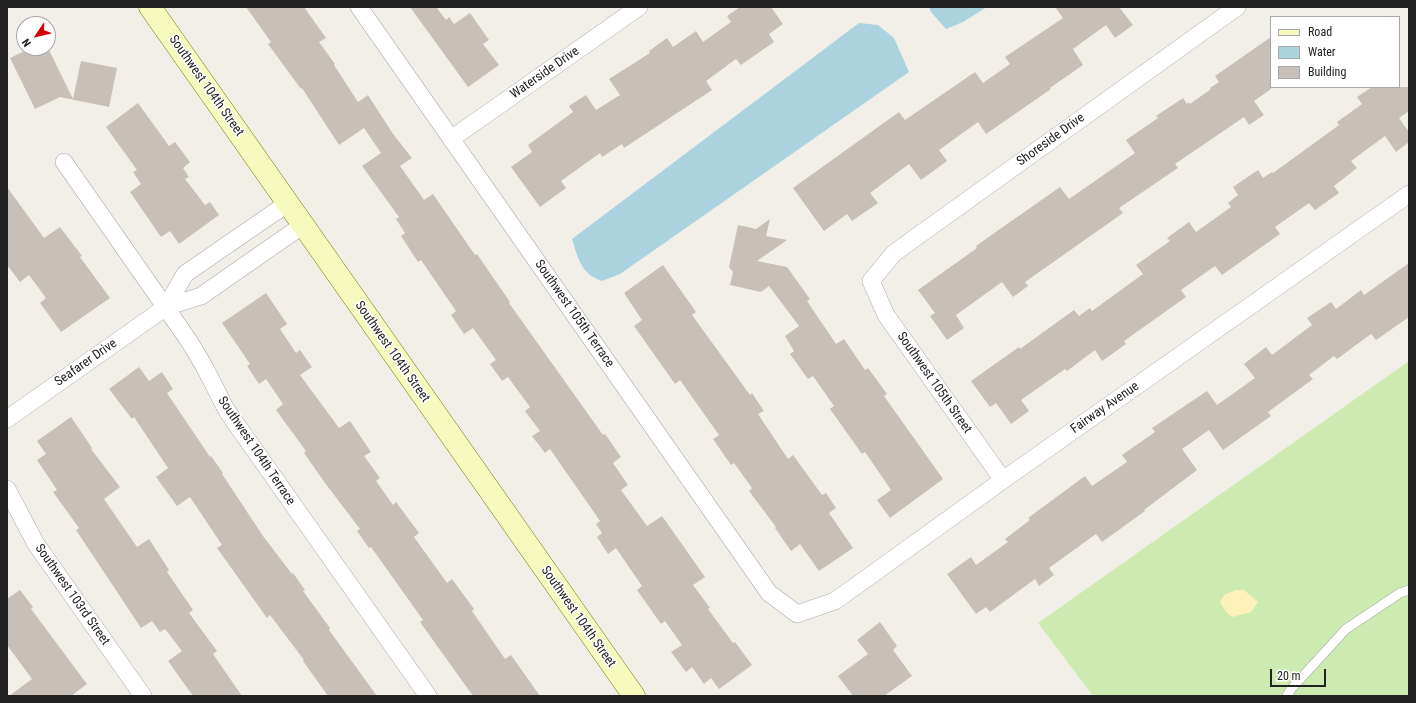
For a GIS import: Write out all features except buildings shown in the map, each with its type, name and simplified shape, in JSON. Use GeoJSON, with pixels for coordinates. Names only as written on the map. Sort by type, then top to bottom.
{"type":"FeatureCollection","features":[{"type":"Feature","properties":{"kind":"main road","name":"Southwest 104th Street"},"geometry":{"type":"LineString","coordinates":[[150,7],[634,696]]}},
{"type":"Feature","properties":{"kind":"street","name":"Southwest 105th Terrace"},"geometry":{"type":"LineString","coordinates":[[359,7],[769,593],[797,614]]}},
{"type":"Feature","properties":{"kind":"street","name":"Waterside Drive"},"geometry":{"type":"LineString","coordinates":[[451,139],[639,7]]}},
{"type":"Feature","properties":{"kind":"street","name":"Shoreside Drive"},"geometry":{"type":"LineString","coordinates":[[871,281],[894,253],[1237,7]]}},
{"type":"Feature","properties":{"kind":"street","name":"Southwest 104th Terrace"},"geometry":{"type":"LineString","coordinates":[[64,162],[166,307],[204,366],[227,411],[428,696]]}},
{"type":"Feature","properties":{"kind":"street","name":"Fairway Avenue"},"geometry":{"type":"LineString","coordinates":[[797,614],[835,601],[1003,480],[1409,194]]}},
{"type":"Feature","properties":{"kind":"street","name":"Seafarer Drive"},"geometry":{"type":"LineString","coordinates":[[166,307],[185,274],[288,203]]}},
{"type":"Feature","properties":{"kind":"street","name":"Seafarer Drive"},"geometry":{"type":"LineString","coordinates":[[7,418],[166,307],[201,296],[303,225]]}},
{"type":"Feature","properties":{"kind":"street","name":"Southwest 105th Street"},"geometry":{"type":"LineString","coordinates":[[871,281],[886,315],[1003,480]]}},
{"type":"Feature","properties":{"kind":"street","name":"Southwest 103rd Street"},"geometry":{"type":"LineString","coordinates":[[7,489],[36,544],[143,696]]}},
{"type":"Feature","properties":{"kind":"lane"},"geometry":{"type":"LineString","coordinates":[[1287,696],[1291,689],[1346,629],[1400,593],[1409,590]]}},
{"type":"Feature","properties":{"kind":"green space"},"geometry":{"type":"Polygon","coordinates":[[[1409,361],[1409,696],[1093,696],[1038,623],[1409,361]]]}},
{"type":"Feature","properties":{"kind":"sand"},"geometry":{"type":"Polygon","coordinates":[[[1236,590],[1244,590],[1258,602],[1251,612],[1232,617],[1226,612],[1220,602],[1224,595],[1236,590]]]}},
{"type":"Feature","properties":{"kind":"water"},"geometry":{"type":"Polygon","coordinates":[[[929,7],[987,7],[963,22],[946,29],[931,12],[929,7]]]}},
{"type":"Feature","properties":{"kind":"water"},"geometry":{"type":"Polygon","coordinates":[[[859,23],[878,25],[894,38],[909,72],[620,274],[602,281],[595,278],[585,270],[581,264],[572,239],[859,23]]]}}]}
